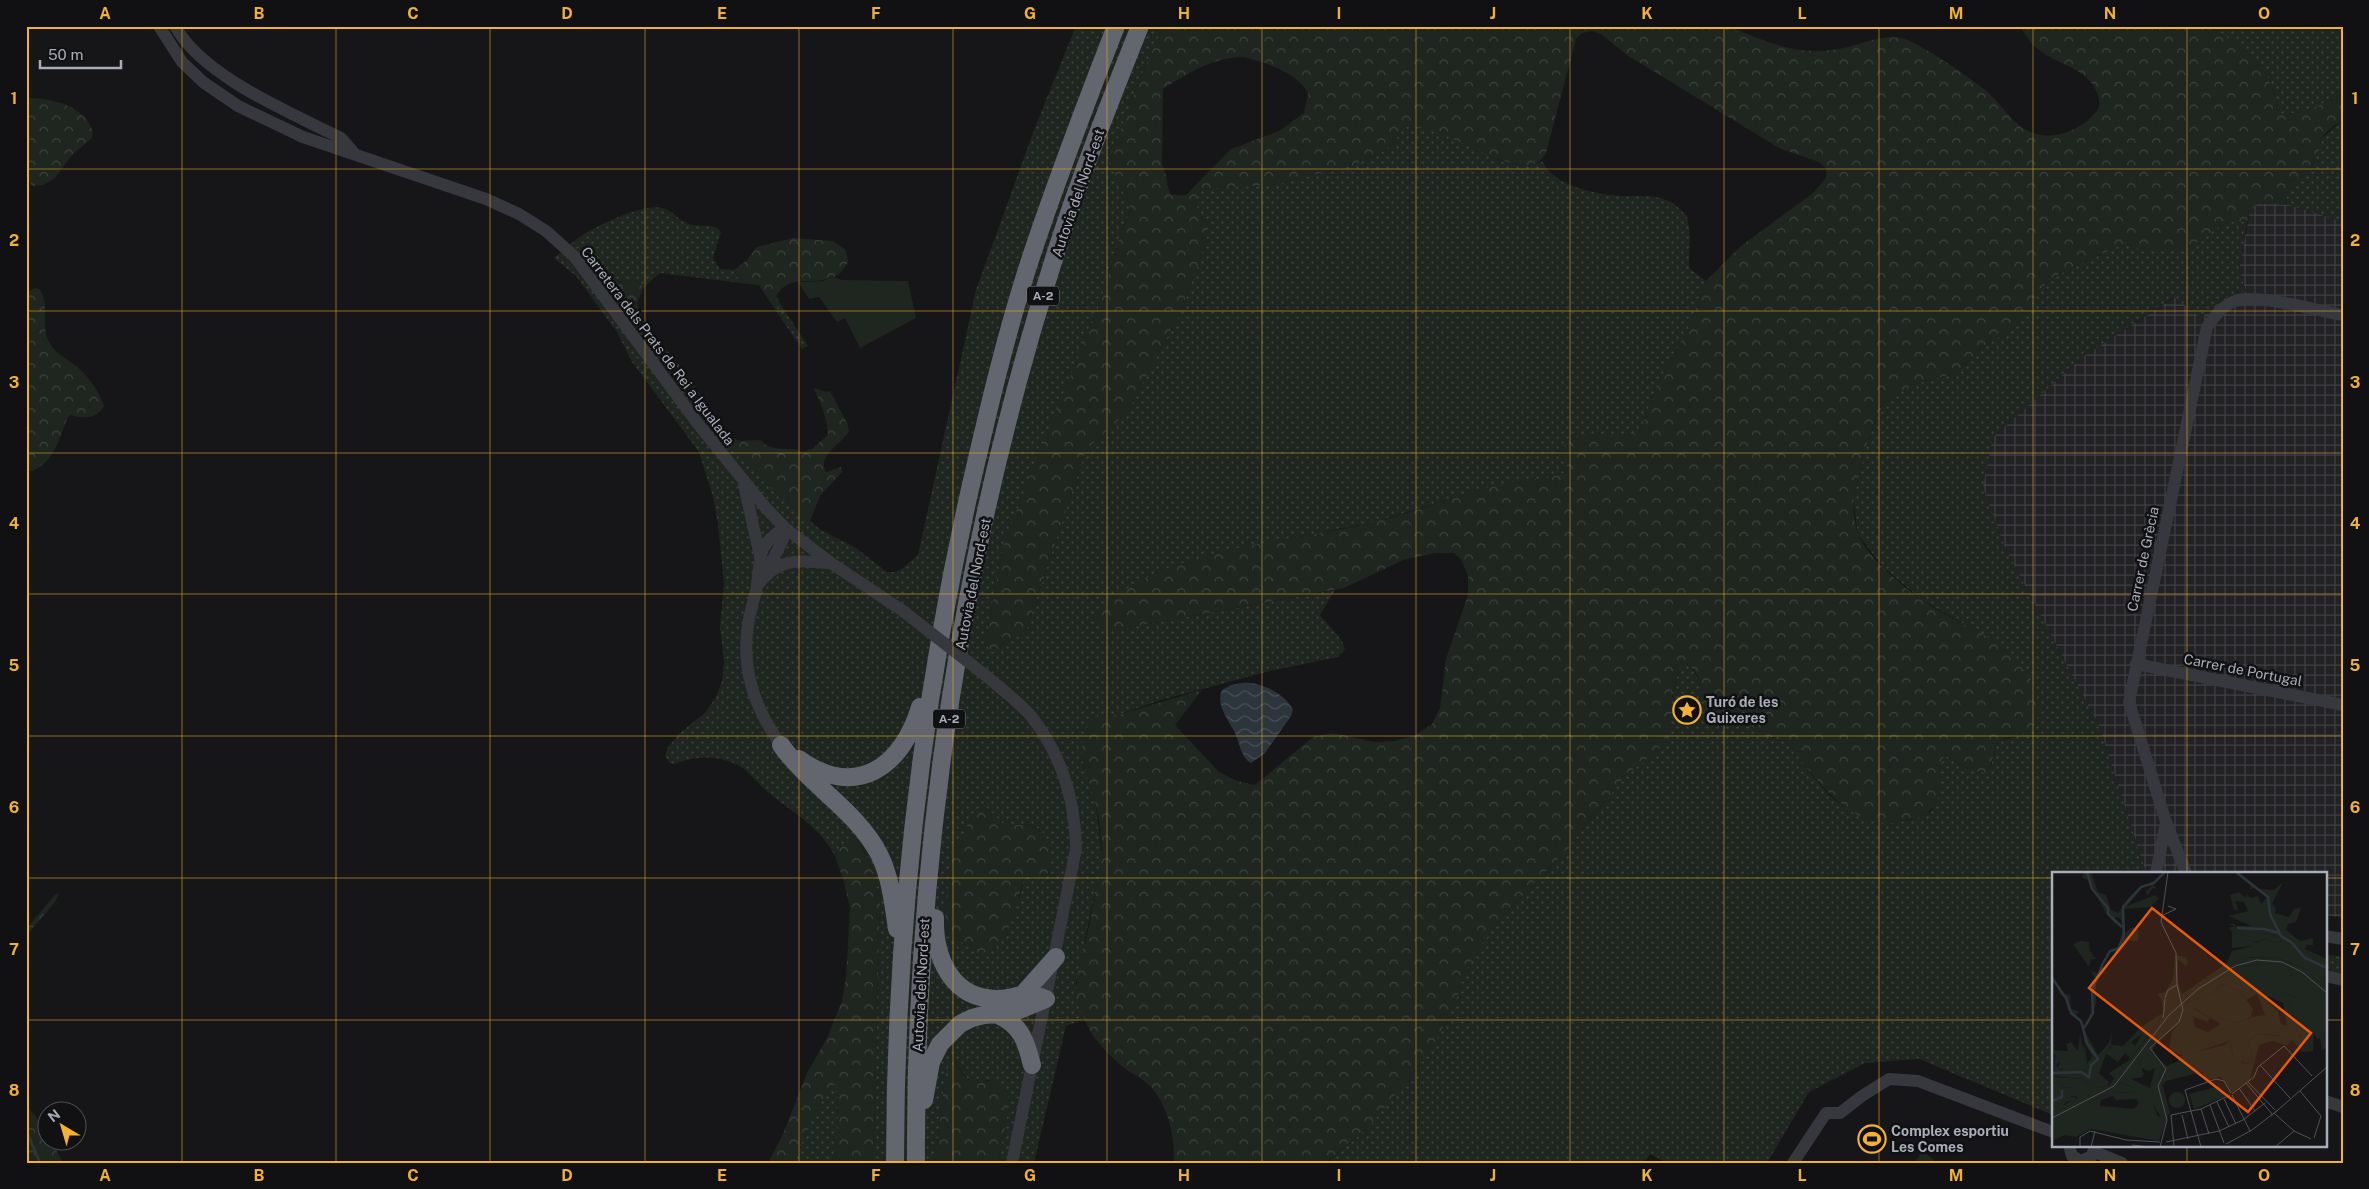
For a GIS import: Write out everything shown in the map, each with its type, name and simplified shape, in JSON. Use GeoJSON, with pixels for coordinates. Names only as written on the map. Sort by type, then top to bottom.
{"type":"FeatureCollection","features":[{"type":"Feature","properties":{"kind":"highway","name":"Autovia del Nord-est"},"geometry":{"type":"LineString","coordinates":[[896,1163],[897,1037],[916,794],[933,674],[958,544],[991,395],[1030,259],[1076,127],[1116,26]]}},
{"type":"Feature","properties":{"kind":"highway","name":"Autovia del Nord-est"},"geometry":{"type":"LineString","coordinates":[[916,1163],[916,1062],[929,864],[945,742],[971,585],[994,475],[1035,322],[1059,244],[1116,86],[1140,26]]}},
{"type":"Feature","properties":{"kind":"highway"},"geometry":{"type":"LineString","coordinates":[[781,745],[805,763],[827,774],[848,777],[874,771],[895,756],[907,740],[933,674]]}},
{"type":"Feature","properties":{"kind":"highway"},"geometry":{"type":"LineString","coordinates":[[781,745],[808,777],[861,828],[878,853],[892,893],[902,955]]}},
{"type":"Feature","properties":{"kind":"highway"},"geometry":{"type":"LineString","coordinates":[[929,864],[935,894],[934,938],[946,972],[956,984],[977,996],[1000,999],[1024,993],[1046,999]]}},
{"type":"Feature","properties":{"kind":"highway"},"geometry":{"type":"LineString","coordinates":[[1024,993],[1056,957]]}},
{"type":"Feature","properties":{"kind":"highway"},"geometry":{"type":"LineString","coordinates":[[916,1121],[924,1098],[931,1062],[940,1044],[949,1033],[966,1021],[984,1015],[1012,1013],[1046,999]]}},
{"type":"Feature","properties":{"kind":"highway"},"geometry":{"type":"LineString","coordinates":[[998,1015],[1009,1020],[1021,1032],[1032,1064]]}},
{"type":"Feature","properties":{"kind":"street","name":"Carretera dels Prats de Rei a Igualada"},"geometry":{"type":"LineString","coordinates":[[159,26],[182,62],[203,82],[238,106],[304,137],[486,199],[519,214],[546,231],[574,256],[743,483],[785,528],[831,563],[904,611],[985,675],[1030,715],[1053,750],[1066,780],[1075,819],[1076,849],[1056,957],[1012,1163]]}},
{"type":"Feature","properties":{"kind":"street"},"geometry":{"type":"LineString","coordinates":[[175,26],[181,37],[210,66],[239,85],[342,138],[354,153]]}},
{"type":"Feature","properties":{"kind":"street","name":"Carrer de Grècia"},"geometry":{"type":"LineString","coordinates":[[2186,872],[2166,822],[2129,702],[2207,327],[2217,313],[2226,306],[2237,301],[2254,298],[2343,316]]}},
{"type":"Feature","properties":{"kind":"street"},"geometry":{"type":"LineString","coordinates":[[743,483],[760,556]]}},
{"type":"Feature","properties":{"kind":"street"},"geometry":{"type":"LineString","coordinates":[[781,745],[758,706],[746,662],[748,620],[757,586],[760,556],[766,542],[785,528]]}},
{"type":"Feature","properties":{"kind":"street"},"geometry":{"type":"LineString","coordinates":[[757,586],[767,572],[783,539],[785,528]]}},
{"type":"Feature","properties":{"kind":"street"},"geometry":{"type":"LineString","coordinates":[[767,572],[779,565],[802,560],[831,563]]}},
{"type":"Feature","properties":{"kind":"street","name":"Carrer de Portugal"},"geometry":{"type":"LineString","coordinates":[[2136,664],[2343,705]]}},
{"type":"Feature","properties":{"kind":"street","name":"Carrer de Grècia"},"geometry":{"type":"LineString","coordinates":[[2156,872],[2166,822]]}},
{"type":"Feature","properties":{"kind":"street"},"geometry":{"type":"LineString","coordinates":[[2326,936],[2343,940]]}},
{"type":"Feature","properties":{"kind":"street"},"geometry":{"type":"LineString","coordinates":[[2326,976],[2343,980]]}},
{"type":"Feature","properties":{"kind":"street"},"geometry":{"type":"LineString","coordinates":[[1793,1163],[1826,1113],[1840,1113],[1862,1096],[1889,1080],[1918,1081],[2052,1132]]}},
{"type":"Feature","properties":{"kind":"street"},"geometry":{"type":"LineString","coordinates":[[2326,1101],[2343,1107]]}},
{"type":"Feature","properties":{"kind":"street"},"geometry":{"type":"LineString","coordinates":[[2069,1146],[2070,1154],[2078,1162],[2087,1160],[2095,1149],[2122,1163]]}},
{"type":"Feature","properties":{"kind":"shaded area"},"geometry":{"type":"Polygon","coordinates":[[[2258,203],[2294,205],[2343,222],[2343,918],[2326,915],[2326,872],[2146,872],[2099,726],[2005,548],[1982,487],[1993,437],[2084,356],[2175,297],[2201,318],[2222,299],[2246,291],[2239,269],[2250,211],[2258,203]]]}},
{"type":"Feature","properties":{"kind":"green space"},"geometry":{"type":"Polygon","coordinates":[[[1076,26],[1163,26],[1139,81],[1109,162],[1131,208],[1097,312],[1003,547],[987,633],[986,642],[990,651],[1000,650],[1026,631],[1085,453],[1090,446],[1119,420],[1131,405],[1178,317],[1207,242],[1206,233],[1209,227],[1200,214],[1196,203],[1196,198],[1201,191],[1211,188],[1273,185],[1353,165],[1379,154],[1393,144],[1403,128],[1419,127],[1436,131],[1510,164],[1527,166],[1542,161],[1555,177],[1565,183],[1588,191],[1620,196],[1655,197],[1669,201],[1687,216],[1690,234],[1689,268],[1706,281],[1688,329],[1657,384],[1641,429],[1633,435],[1614,437],[1584,435],[1574,439],[1559,449],[1561,458],[1567,465],[1564,473],[1545,479],[1496,485],[1375,522],[1225,551],[1195,560],[1105,632],[1335,590],[1320,615],[1341,639],[1345,649],[1338,657],[1274,670],[1161,700],[1117,715],[1098,714],[1083,764],[1095,800],[1102,855],[1102,874],[1095,891],[1076,983],[1084,1019],[1066,1026],[1034,1163],[998,1163],[1009,1107],[1008,1095],[989,1080],[974,1082],[970,1080],[951,1060],[944,1083],[935,1163],[873,1163],[880,902],[870,862],[861,845],[836,852],[835,856],[814,829],[765,790],[741,767],[717,758],[691,759],[675,764],[670,763],[665,756],[668,747],[681,732],[705,713],[716,697],[722,681],[724,662],[720,627],[724,585],[718,524],[713,497],[699,452],[632,362],[617,332],[576,276],[554,258],[591,230],[634,211],[655,207],[670,211],[689,224],[711,226],[718,229],[721,232],[713,258],[720,269],[734,270],[741,283],[660,273],[644,287],[635,280],[621,281],[612,289],[613,298],[720,437],[776,493],[821,530],[856,548],[887,572],[896,572],[918,555],[976,290],[1034,130],[1076,26]],[[1000,821],[968,822],[948,899],[944,926],[965,945],[1001,940],[1020,896],[1024,877],[1030,876],[1033,880],[1048,875],[1050,869],[1049,846],[1042,832],[1029,825],[1005,825],[1000,821]]]}},
{"type":"Feature","properties":{"kind":"green space"},"geometry":{"type":"Polygon","coordinates":[[[1163,26],[1727,26],[1770,43],[1791,49],[1803,50],[1835,50],[1892,37],[1907,40],[1940,58],[1976,83],[1989,93],[2013,120],[2024,129],[2033,133],[2053,135],[2063,134],[2072,130],[2089,119],[2098,108],[2098,95],[2087,78],[2036,48],[2020,26],[2207,26],[2235,43],[2255,59],[2269,81],[2275,95],[2279,113],[2287,114],[2303,111],[2343,94],[2343,120],[2324,135],[2315,160],[2292,184],[2286,203],[2294,205],[2258,203],[2250,211],[2247,222],[2228,222],[2187,249],[2140,249],[2132,245],[2123,244],[2055,276],[2040,289],[2025,315],[2014,328],[1982,347],[1956,373],[1911,385],[1889,399],[1882,406],[1868,440],[1854,496],[1856,525],[1862,543],[1891,575],[1925,603],[1979,632],[2008,651],[2030,677],[2036,693],[2039,710],[2037,720],[2033,726],[2023,733],[1999,742],[1986,773],[1968,769],[1945,755],[1940,769],[1939,792],[1934,806],[1929,812],[1908,820],[1887,823],[1868,820],[1851,811],[1835,799],[1820,784],[1782,736],[1769,737],[1758,733],[1747,718],[1741,715],[1719,715],[1711,712],[1703,700],[1696,673],[1684,663],[1676,679],[1672,697],[1670,727],[1663,744],[1657,752],[1627,774],[1561,856],[1510,908],[1476,951],[1460,986],[1455,1006],[1429,1053],[1369,1127],[1325,1163],[1174,1163],[1172,1132],[1166,1111],[1156,1093],[1149,1085],[1127,1070],[1102,1047],[1087,1026],[1077,993],[1078,971],[1102,860],[1101,834],[1097,813],[1082,755],[1083,738],[1086,729],[1098,714],[1117,715],[1202,690],[1175,725],[1219,772],[1237,781],[1255,785],[1313,737],[1333,733],[1374,742],[1395,741],[1416,735],[1432,724],[1440,708],[1446,659],[1468,595],[1468,576],[1461,559],[1454,553],[1435,553],[1403,560],[1344,588],[1105,632],[1093,619],[1118,595],[1149,576],[1185,562],[1223,551],[1374,522],[1500,484],[1557,475],[1564,473],[1567,465],[1561,458],[1559,449],[1574,439],[1584,435],[1633,435],[1641,429],[1657,384],[1688,329],[1706,281],[1741,246],[1813,193],[1826,178],[1826,168],[1819,162],[1781,149],[1627,55],[1601,34],[1592,31],[1582,33],[1576,39],[1546,153],[1536,163],[1520,165],[1501,160],[1438,133],[1419,127],[1403,128],[1393,144],[1379,154],[1353,165],[1273,185],[1211,188],[1201,191],[1196,198],[1196,203],[1200,214],[1209,227],[1206,233],[1207,242],[1178,317],[1131,405],[1119,420],[1090,446],[1085,453],[1026,631],[1002,649],[990,651],[986,642],[987,633],[1003,547],[1038,454],[1097,312],[1121,234],[1131,209],[1109,162],[1139,81],[1163,26]],[[1244,57],[1233,58],[1212,63],[1163,89],[1162,165],[1171,195],[1186,195],[1231,149],[1279,131],[1304,113],[1308,93],[1303,86],[1280,69],[1244,57]]]}},
{"type":"Feature","properties":{"kind":"green space"},"geometry":{"type":"Polygon","coordinates":[[[2207,26],[2343,26],[2343,94],[2303,111],[2287,114],[2279,113],[2270,82],[2255,60],[2234,42],[2207,26]]]}},
{"type":"Feature","properties":{"kind":"green space"},"geometry":{"type":"Polygon","coordinates":[[[26,98],[56,102],[75,109],[83,115],[93,132],[92,138],[72,155],[55,178],[43,185],[32,186],[26,176],[26,98]]]}},
{"type":"Feature","properties":{"kind":"green space"},"geometry":{"type":"Polygon","coordinates":[[[2343,120],[2343,222],[2286,204],[2287,194],[2292,183],[2314,163],[2322,138],[2343,120]]]}},
{"type":"Feature","properties":{"kind":"green space"},"geometry":{"type":"Polygon","coordinates":[[[2228,222],[2247,222],[2239,269],[2246,291],[2222,299],[2201,318],[2174,297],[2084,356],[1993,437],[1983,487],[2005,548],[2099,726],[2146,872],[2052,872],[2052,1115],[1919,1059],[1865,1063],[1809,1092],[1767,1163],[1667,1163],[1650,1154],[1643,1163],[1326,1163],[1369,1127],[1391,1097],[1418,1068],[1447,1022],[1467,968],[1476,951],[1510,908],[1561,856],[1627,774],[1657,752],[1663,744],[1676,679],[1684,663],[1691,668],[1703,687],[1730,716],[1748,719],[1773,738],[1782,736],[1835,800],[1846,807],[1901,821],[1918,818],[1930,812],[1935,806],[1939,792],[1940,769],[1945,755],[1968,769],[1986,773],[1991,765],[1999,741],[2017,736],[2032,727],[2035,690],[2031,680],[2011,655],[1979,632],[1923,601],[1883,567],[1858,535],[1854,496],[1868,440],[1882,406],[1889,399],[1911,385],[1956,373],[1982,347],[2014,328],[2025,315],[2040,289],[2055,276],[2123,244],[2132,245],[2140,249],[2213,230],[2228,222]]]}},
{"type":"Feature","properties":{"kind":"green space"},"geometry":{"type":"Polygon","coordinates":[[[793,238],[833,241],[846,250],[848,262],[832,278],[802,281],[784,287],[776,296],[779,302],[776,311],[759,285],[741,283],[734,270],[746,261],[757,247],[793,238]]]}},
{"type":"Feature","properties":{"kind":"green space"},"geometry":{"type":"Polygon","coordinates":[[[834,277],[842,280],[908,281],[916,318],[860,348],[845,318],[837,322],[819,297],[809,299],[798,282],[823,281],[834,277]]]}},
{"type":"Feature","properties":{"kind":"green space"},"geometry":{"type":"Polygon","coordinates":[[[635,280],[644,287],[637,303],[644,323],[680,366],[729,435],[739,441],[761,440],[770,447],[804,452],[813,448],[828,435],[823,410],[813,388],[826,392],[830,391],[847,423],[849,431],[827,455],[824,466],[826,472],[841,467],[842,472],[820,496],[810,521],[776,493],[731,449],[617,305],[613,298],[612,289],[622,281],[635,280]]]}},
{"type":"Feature","properties":{"kind":"green space"},"geometry":{"type":"Polygon","coordinates":[[[35,288],[39,289],[43,295],[45,329],[51,346],[87,377],[104,406],[94,416],[80,417],[71,415],[68,417],[52,455],[40,467],[32,471],[26,470],[26,293],[35,288]]]}},
{"type":"Feature","properties":{"kind":"green space"},"geometry":{"type":"Polygon","coordinates":[[[779,302],[808,346],[802,349],[776,311],[779,302]]]}},
{"type":"Feature","properties":{"kind":"green space"},"geometry":{"type":"Polygon","coordinates":[[[980,807],[986,807],[1005,825],[1025,825],[1036,828],[1043,833],[1047,840],[1052,856],[1049,872],[1038,884],[1030,876],[1024,877],[1012,921],[1007,931],[992,948],[981,954],[970,949],[944,926],[953,843],[962,839],[971,815],[980,807]]]}},
{"type":"Feature","properties":{"kind":"green space"},"geometry":{"type":"Polygon","coordinates":[[[857,840],[870,862],[880,902],[873,1163],[835,1163],[838,1119],[837,1083],[825,1096],[819,1107],[795,1163],[768,1163],[783,1134],[807,1073],[827,1038],[842,1001],[846,977],[850,908],[835,856],[841,845],[857,840]]]}},
{"type":"Feature","properties":{"kind":"green space"},"geometry":{"type":"Polygon","coordinates":[[[59,893],[55,902],[26,936],[26,929],[55,895],[59,893]]]}},
{"type":"Feature","properties":{"kind":"green space"},"geometry":{"type":"Polygon","coordinates":[[[2326,954],[2343,957],[2343,975],[2326,971],[2326,954]]]}},
{"type":"Feature","properties":{"kind":"green space"},"geometry":{"type":"Polygon","coordinates":[[[951,1060],[970,1081],[995,1081],[1008,1095],[1009,1107],[998,1163],[935,1163],[945,1076],[951,1060]]]}},
{"type":"Feature","properties":{"kind":"green space"},"geometry":{"type":"Polygon","coordinates":[[[837,1083],[838,1127],[835,1163],[795,1163],[818,1107],[831,1088],[837,1083]]]}},
{"type":"Feature","properties":{"kind":"green space"},"geometry":{"type":"Polygon","coordinates":[[[26,1105],[38,1119],[38,1152],[57,1152],[63,1163],[26,1163],[26,1105]]]}},
{"type":"Feature","properties":{"kind":"green space"},"geometry":{"type":"Polygon","coordinates":[[[1922,1151],[1938,1163],[1915,1163],[1922,1151]]]}},
{"type":"Feature","properties":{"kind":"water"},"geometry":{"type":"Polygon","coordinates":[[[1242,683],[1256,684],[1271,689],[1284,698],[1293,710],[1291,716],[1265,753],[1251,763],[1245,758],[1220,702],[1222,690],[1231,685],[1242,683]]]}},
{"type":"Feature","properties":{"kind":"waterway"},"geometry":{"type":"LineString","coordinates":[[26,1130],[40,1163]]}},
{"type":"Feature","properties":{"kind":"place","name":"Turó de les Guixeres"},"geometry":{"type":"Point","coordinates":[1687,710]}},
{"type":"Feature","properties":{"kind":"place","name":"Complex esportiu Les Comes"},"geometry":{"type":"Point","coordinates":[1872,1139]}}]}
